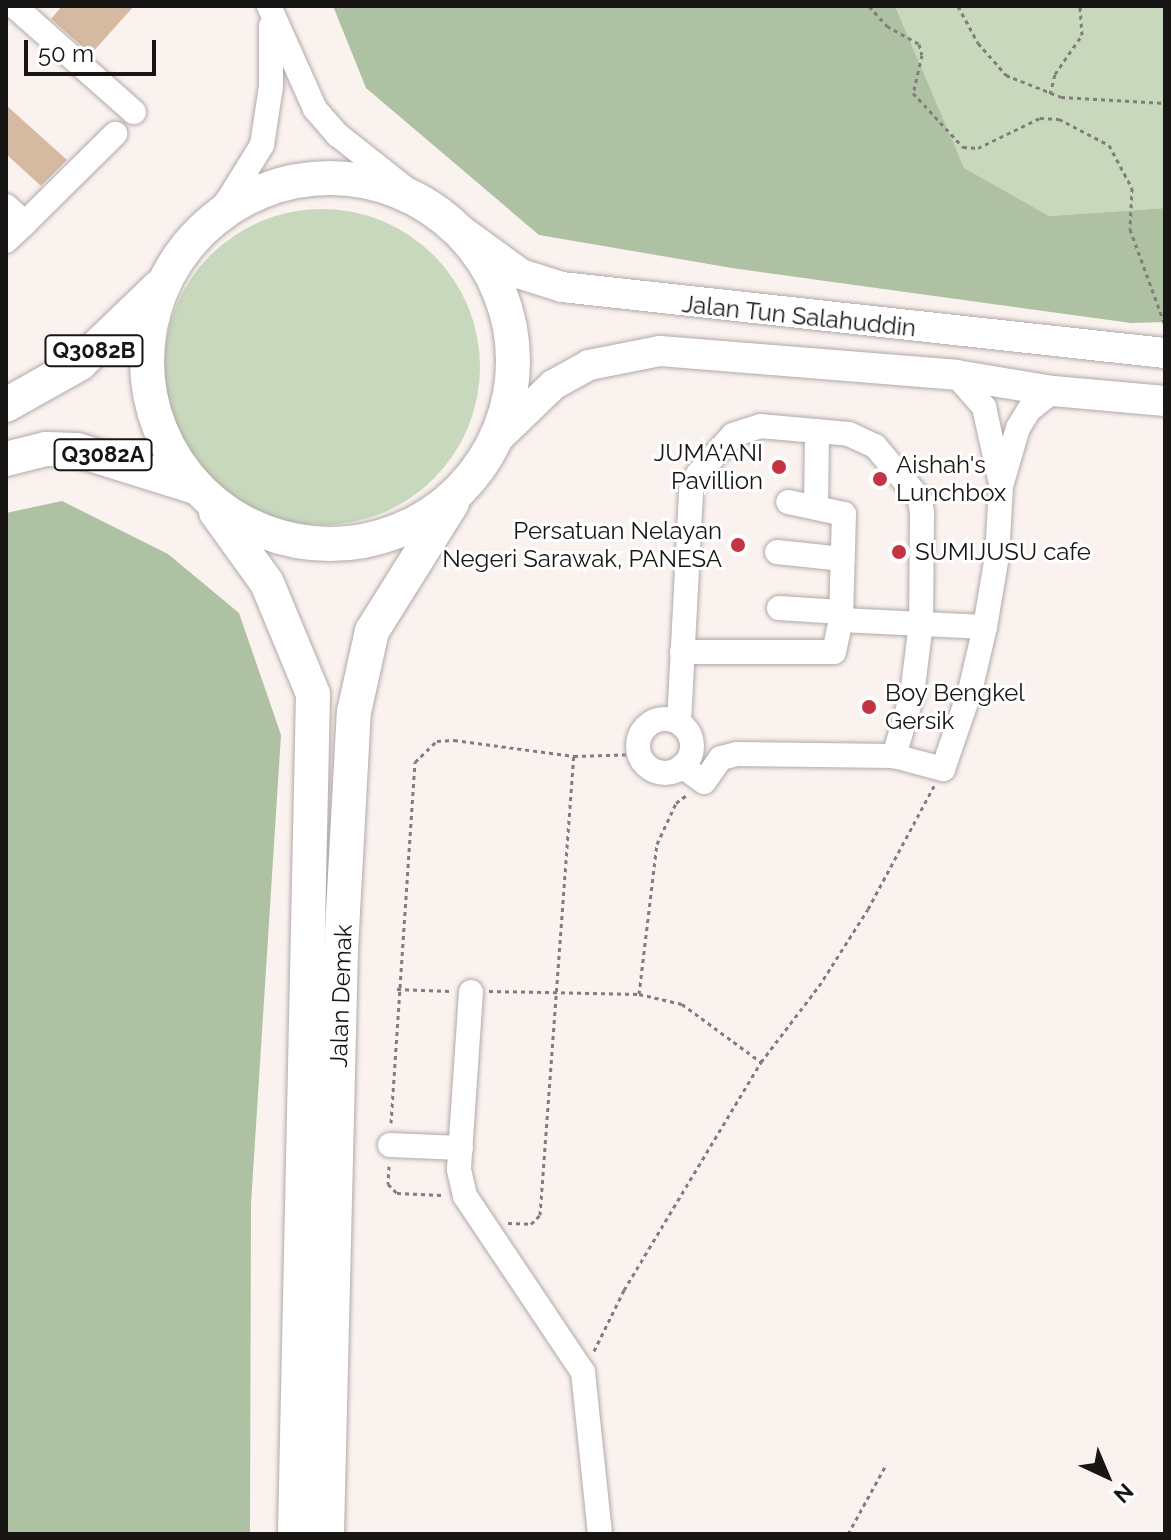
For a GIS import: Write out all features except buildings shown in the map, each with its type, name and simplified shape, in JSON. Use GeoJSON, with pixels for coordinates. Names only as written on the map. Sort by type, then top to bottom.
{"type":"FeatureCollection","features":[{"type":"Feature","properties":{"kind":"highway"},"geometry":{"type":"LineString","coordinates":[[167,278],[193,241],[237,204],[305,180],[362,181],[440,215],[489,270],[510,327],[511,387],[492,444],[463,486],[439,507],[398,531],[336,544],[288,540],[258,530],[200,492]]}},
{"type":"Feature","properties":{"kind":"highway","name":"Q3082B"},"geometry":{"type":"LineString","coordinates":[[6,405],[79,364],[167,278]]}},
{"type":"Feature","properties":{"kind":"highway","name":"Jalan Demak"},"geometry":{"type":"LineString","coordinates":[[167,278],[149,331],[148,387],[164,441],[267,583],[313,694],[295,1534]]}},
{"type":"Feature","properties":{"kind":"highway","name":"Q3082A"},"geometry":{"type":"LineString","coordinates":[[6,459],[46,449],[77,450],[200,492]]}},
{"type":"Feature","properties":{"kind":"highway","name":"Jalan Demak"},"geometry":{"type":"LineString","coordinates":[[327,1534],[340,993],[354,712],[372,631],[463,486]]}},
{"type":"Feature","properties":{"kind":"main road","name":"Jalan Tun Salahuddin"},"geometry":{"type":"LineString","coordinates":[[440,215],[508,267],[562,287],[1107,350],[1165,353]]}},
{"type":"Feature","properties":{"kind":"main road","name":"Jalan Tun Salahuddin"},"geometry":{"type":"LineString","coordinates":[[492,444],[553,385],[620,355],[660,351],[956,375],[1053,391],[1165,401]]}},
{"type":"Feature","properties":{"kind":"street"},"geometry":{"type":"LineString","coordinates":[[14,6],[41,14],[134,112]]}},
{"type":"Feature","properties":{"kind":"street"},"geometry":{"type":"LineString","coordinates":[[270,9],[315,109],[338,135],[440,215]]}},
{"type":"Feature","properties":{"kind":"street"},"geometry":{"type":"LineString","coordinates":[[193,241],[228,200],[262,145],[271,86],[270,9]]}},
{"type":"Feature","properties":{"kind":"street"},"geometry":{"type":"LineString","coordinates":[[6,241],[115,134]]}},
{"type":"Feature","properties":{"kind":"street"},"geometry":{"type":"LineString","coordinates":[[6,206],[25,223]]}},
{"type":"Feature","properties":{"kind":"street"},"geometry":{"type":"LineString","coordinates":[[956,375],[984,407],[1001,486]]}},
{"type":"Feature","properties":{"kind":"street"},"geometry":{"type":"LineString","coordinates":[[679,722],[661,719],[645,728],[640,754],[658,771],[682,766],[704,782],[721,758],[737,754],[894,756],[943,769],[970,691],[985,627],[1001,486],[1018,428],[1029,410],[1053,391]]}},
{"type":"Feature","properties":{"kind":"street"},"geometry":{"type":"LineString","coordinates":[[682,766],[692,743],[679,722],[691,490],[698,474],[733,435],[760,426],[817,431],[868,441],[920,499],[921,623],[912,695],[894,756]]}},
{"type":"Feature","properties":{"kind":"street"},"geometry":{"type":"LineString","coordinates":[[816,507],[817,431]]}},
{"type":"Feature","properties":{"kind":"street"},"geometry":{"type":"LineString","coordinates":[[682,652],[828,656],[837,648],[844,514],[788,502]]}},
{"type":"Feature","properties":{"kind":"street"},"geometry":{"type":"LineString","coordinates":[[777,552],[843,559]]}},
{"type":"Feature","properties":{"kind":"street"},"geometry":{"type":"LineString","coordinates":[[779,608],[985,627]]}},
{"type":"Feature","properties":{"kind":"street"},"geometry":{"type":"LineString","coordinates":[[471,992],[461,1148],[465,1196],[583,1372],[600,1534]]}},
{"type":"Feature","properties":{"kind":"street"},"geometry":{"type":"LineString","coordinates":[[390,1145],[461,1148]]}},
{"type":"Feature","properties":{"kind":"path"},"geometry":{"type":"LineString","coordinates":[[869,6],[887,26],[919,44],[922,55],[913,93],[963,147],[978,148],[1040,118],[1059,119],[1109,145],[1129,176],[1135,198],[1130,229],[1165,325]]}},
{"type":"Feature","properties":{"kind":"path"},"geometry":{"type":"LineString","coordinates":[[958,6],[978,43],[1006,75],[1050,94],[1165,103]]}},
{"type":"Feature","properties":{"kind":"path"},"geometry":{"type":"LineString","coordinates":[[1050,94],[1055,74],[1082,35],[1080,6]]}},
{"type":"Feature","properties":{"kind":"path"},"geometry":{"type":"LineString","coordinates":[[465,1196],[391,1190],[397,989],[415,762],[437,741],[454,740],[574,756],[640,754]]}},
{"type":"Feature","properties":{"kind":"path"},"geometry":{"type":"LineString","coordinates":[[485,1222],[531,1224],[540,1215],[547,1080],[561,989],[574,756]]}},
{"type":"Feature","properties":{"kind":"path"},"geometry":{"type":"LineString","coordinates":[[583,1372],[624,1290],[761,1062],[819,986],[868,909],[943,769]]}},
{"type":"Feature","properties":{"kind":"path"},"geometry":{"type":"LineString","coordinates":[[639,994],[657,844],[676,803],[704,782]]}},
{"type":"Feature","properties":{"kind":"path"},"geometry":{"type":"LineString","coordinates":[[397,989],[471,992],[561,989],[639,994],[682,1004],[761,1062]]}},
{"type":"Feature","properties":{"kind":"path"},"geometry":{"type":"LineString","coordinates":[[848,1534],[886,1465]]}},
{"type":"Feature","properties":{"kind":"green space"},"geometry":{"type":"Polygon","coordinates":[[[333,6],[895,6],[964,168],[1049,216],[1165,208],[1165,322],[1131,323],[732,268],[539,235],[366,88],[333,6]]]}},
{"type":"Feature","properties":{"kind":"green space"},"geometry":{"type":"Polygon","coordinates":[[[895,6],[1165,6],[1165,208],[1049,216],[963,168],[895,6]]]}},
{"type":"Feature","properties":{"kind":"green space"},"geometry":{"type":"Polygon","coordinates":[[[322,209],[353,212],[382,221],[410,236],[434,255],[453,279],[468,307],[477,336],[480,367],[477,398],[468,427],[453,455],[434,479],[410,498],[382,513],[353,522],[322,525],[291,522],[262,513],[234,498],[210,479],[191,455],[176,427],[167,398],[164,367],[167,336],[176,307],[191,279],[210,255],[234,236],[262,221],[291,212],[322,209]]]}},
{"type":"Feature","properties":{"kind":"green space"},"geometry":{"type":"Polygon","coordinates":[[[62,501],[168,554],[239,613],[281,735],[251,1204],[250,1534],[6,1534],[6,513],[62,501]]]}},
{"type":"Feature","properties":{"kind":"place","name":"JUMA'ANI Pavillion"},"geometry":{"type":"Point","coordinates":[779,467]}},
{"type":"Feature","properties":{"kind":"place","name":"Aishah's Lunchbox"},"geometry":{"type":"Point","coordinates":[880,479]}},
{"type":"Feature","properties":{"kind":"place","name":"Persatuan Nelayan Negeri Sarawak, PANESA"},"geometry":{"type":"Point","coordinates":[738,545]}},
{"type":"Feature","properties":{"kind":"place","name":"SUMIJUSU cafe"},"geometry":{"type":"Point","coordinates":[899,552]}},
{"type":"Feature","properties":{"kind":"place","name":"Boy Bengkel Gersik"},"geometry":{"type":"Point","coordinates":[869,707]}}]}
